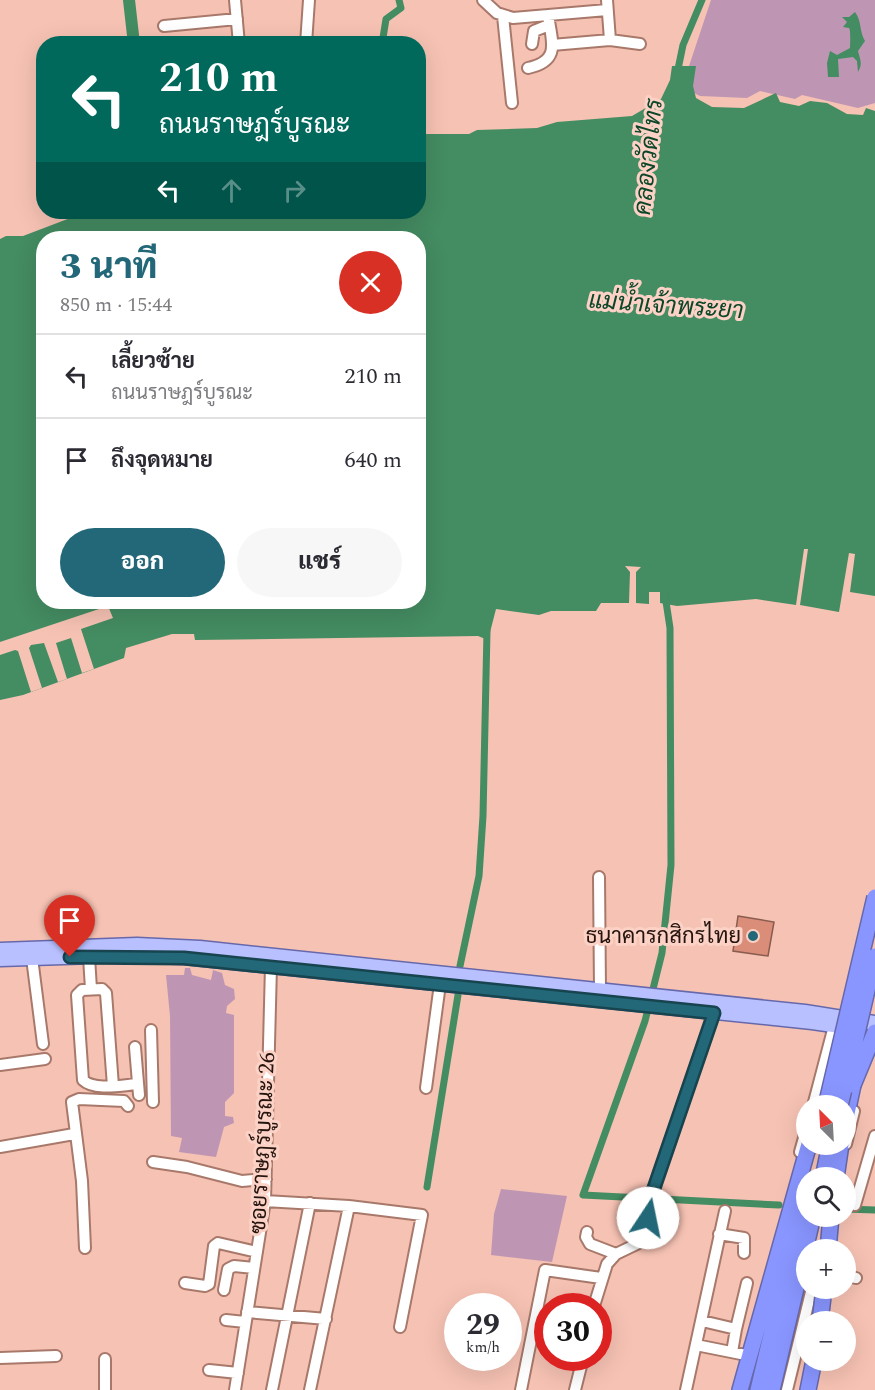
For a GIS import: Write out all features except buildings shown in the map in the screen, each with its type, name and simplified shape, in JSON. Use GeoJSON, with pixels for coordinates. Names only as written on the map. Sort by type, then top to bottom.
{"type":"FeatureCollection","features":[{"type":"Feature","properties":{"kind":"highway"},"geometry":{"type":"LineString","coordinates":[[829,1095],[875,897]]}},
{"type":"Feature","properties":{"kind":"highway"},"geometry":{"type":"LineString","coordinates":[[844,1095],[875,956]]}},
{"type":"Feature","properties":{"kind":"highway"},"geometry":{"type":"LineString","coordinates":[[831,1095],[875,990]]}},
{"type":"Feature","properties":{"kind":"highway"},"geometry":{"type":"LineString","coordinates":[[848,1095],[874,1029]]}},
{"type":"Feature","properties":{"kind":"highway"},"geometry":{"type":"LineString","coordinates":[[851,1095],[853,1084]]}},
{"type":"Feature","properties":{"kind":"highway"},"geometry":{"type":"LineString","coordinates":[[740,1390],[818,1155]]}},
{"type":"Feature","properties":{"kind":"highway"},"geometry":{"type":"LineString","coordinates":[[758,1390],[797,1227]]}},
{"type":"Feature","properties":{"kind":"highway"},"geometry":{"type":"LineString","coordinates":[[772,1390],[810,1227]]}},
{"type":"Feature","properties":{"kind":"main road"},"geometry":{"type":"LineString","coordinates":[[0,949],[165,945],[384,965],[600,990],[714,1013],[874,1029]]}},
{"type":"Feature","properties":{"kind":"main road"},"geometry":{"type":"LineString","coordinates":[[0,960],[89,957],[184,958],[440,984],[805,1011],[874,1029]]}},
{"type":"Feature","properties":{"kind":"street"},"geometry":{"type":"LineString","coordinates":[[235,0],[238,36]]}},
{"type":"Feature","properties":{"kind":"street"},"geometry":{"type":"LineString","coordinates":[[307,36],[309,0]]}},
{"type":"Feature","properties":{"kind":"street"},"geometry":{"type":"LineString","coordinates":[[483,0],[490,9],[503,16],[549,20],[607,5],[610,40]]}},
{"type":"Feature","properties":{"kind":"street"},"geometry":{"type":"LineString","coordinates":[[503,16],[512,103]]}},
{"type":"Feature","properties":{"kind":"street"},"geometry":{"type":"LineString","coordinates":[[164,26],[237,18]]}},
{"type":"Feature","properties":{"kind":"street"},"geometry":{"type":"LineString","coordinates":[[532,44],[534,31],[549,20]]}},
{"type":"Feature","properties":{"kind":"street"},"geometry":{"type":"LineString","coordinates":[[528,68],[538,66],[548,59],[552,45],[549,20]]}},
{"type":"Feature","properties":{"kind":"street"},"geometry":{"type":"LineString","coordinates":[[552,45],[610,40],[639,44]]}},
{"type":"Feature","properties":{"kind":"street"},"geometry":{"type":"LineString","coordinates":[[599,878],[600,990]]}},
{"type":"Feature","properties":{"kind":"street"},"geometry":{"type":"LineString","coordinates":[[89,957],[90,989]]}},
{"type":"Feature","properties":{"kind":"street"},"geometry":{"type":"LineString","coordinates":[[32,958],[43,1044]]}},
{"type":"Feature","properties":{"kind":"street","name":"ซอยราษฎร์บูรณะ 26"},"geometry":{"type":"LineString","coordinates":[[235,1390],[265,1201],[271,966]]}},
{"type":"Feature","properties":{"kind":"street"},"geometry":{"type":"LineString","coordinates":[[426,1088],[440,984]]}},
{"type":"Feature","properties":{"kind":"street"},"geometry":{"type":"LineString","coordinates":[[113,1086],[106,993],[102,989],[79,991],[77,995],[83,1080],[88,1084],[139,1089],[135,1047]]}},
{"type":"Feature","properties":{"kind":"street"},"geometry":{"type":"LineString","coordinates":[[597,1293],[607,1264],[616,1254],[644,1238],[652,1197],[714,1013]]}},
{"type":"Feature","properties":{"kind":"street"},"geometry":{"type":"LineString","coordinates":[[816,1095],[834,1026]]}},
{"type":"Feature","properties":{"kind":"street"},"geometry":{"type":"LineString","coordinates":[[856,1103],[874,1029]]}},
{"type":"Feature","properties":{"kind":"street"},"geometry":{"type":"LineString","coordinates":[[150,1030],[153,1102]]}},
{"type":"Feature","properties":{"kind":"street"},"geometry":{"type":"LineString","coordinates":[[0,1065],[45,1059]]}},
{"type":"Feature","properties":{"kind":"street"},"geometry":{"type":"LineString","coordinates":[[85,1248],[82,1181],[74,1134],[73,1100],[124,1101],[128,1106]]}},
{"type":"Feature","properties":{"kind":"street"},"geometry":{"type":"LineString","coordinates":[[0,1147],[74,1134]]}},
{"type":"Feature","properties":{"kind":"street"},"geometry":{"type":"LineString","coordinates":[[856,1202],[875,1136]]}},
{"type":"Feature","properties":{"kind":"street"},"geometry":{"type":"LineString","coordinates":[[735,1390],[799,1155]]}},
{"type":"Feature","properties":{"kind":"street"},"geometry":{"type":"LineString","coordinates":[[153,1162],[239,1180],[266,1179]]}},
{"type":"Feature","properties":{"kind":"street"},"geometry":{"type":"LineString","coordinates":[[265,1201],[349,1206],[422,1215],[400,1327]]}},
{"type":"Feature","properties":{"kind":"street"},"geometry":{"type":"LineString","coordinates":[[272,1390],[310,1203]]}},
{"type":"Feature","properties":{"kind":"street"},"geometry":{"type":"LineString","coordinates":[[310,1390],[349,1206]]}},
{"type":"Feature","properties":{"kind":"street"},"geometry":{"type":"LineString","coordinates":[[686,1390],[725,1211]]}},
{"type":"Feature","properties":{"kind":"street"},"geometry":{"type":"LineString","coordinates":[[587,1232],[586,1237],[590,1244],[616,1254]]}},
{"type":"Feature","properties":{"kind":"street"},"geometry":{"type":"LineString","coordinates":[[719,1234],[743,1237],[745,1239],[744,1252]]}},
{"type":"Feature","properties":{"kind":"street"},"geometry":{"type":"LineString","coordinates":[[185,1283],[205,1286],[208,1284],[214,1246],[218,1243],[257,1252]]}},
{"type":"Feature","properties":{"kind":"street"},"geometry":{"type":"LineString","coordinates":[[224,1290],[228,1269],[234,1266],[254,1268]]}},
{"type":"Feature","properties":{"kind":"street"},"geometry":{"type":"LineString","coordinates":[[521,1390],[545,1270],[601,1278]]}},
{"type":"Feature","properties":{"kind":"street"},"geometry":{"type":"LineString","coordinates":[[732,1352],[747,1283]]}},
{"type":"Feature","properties":{"kind":"street"},"geometry":{"type":"LineString","coordinates":[[226,1320],[246,1317],[326,1319]]}},
{"type":"Feature","properties":{"kind":"street"},"geometry":{"type":"LineString","coordinates":[[702,1321],[736,1329]]}},
{"type":"Feature","properties":{"kind":"street"},"geometry":{"type":"LineString","coordinates":[[695,1348],[745,1357]]}},
{"type":"Feature","properties":{"kind":"street"},"geometry":{"type":"LineString","coordinates":[[695,1348],[732,1352],[745,1357]]}},
{"type":"Feature","properties":{"kind":"street"},"geometry":{"type":"LineString","coordinates":[[0,1358],[56,1356]]}},
{"type":"Feature","properties":{"kind":"street"},"geometry":{"type":"LineString","coordinates":[[105,1359],[105,1390]]}},
{"type":"Feature","properties":{"kind":"street"},"geometry":{"type":"LineString","coordinates":[[787,1390],[796,1368]]}},
{"type":"Feature","properties":{"kind":"street"},"geometry":{"type":"LineString","coordinates":[[209,1370],[237,1373]]}},
{"type":"Feature","properties":{"kind":"street"},"geometry":{"type":"LineString","coordinates":[[575,1390],[580,1371]]}},
{"type":"Feature","properties":{"kind":"shaded area"},"geometry":{"type":"Polygon","coordinates":[[[711,0],[875,0],[875,103],[858,108],[802,95],[795,99],[760,91],[747,98],[700,96],[692,92],[688,69],[711,0]]]}},
{"type":"Feature","properties":{"kind":"shaded area"},"geometry":{"type":"Polygon","coordinates":[[[185,968],[190,968],[192,975],[211,980],[213,970],[222,973],[225,985],[234,989],[235,999],[227,1006],[226,1013],[234,1015],[234,1093],[225,1102],[225,1116],[233,1117],[234,1123],[224,1127],[216,1157],[179,1152],[182,1138],[171,1136],[170,1016],[166,975],[184,975],[185,968]]]}},
{"type":"Feature","properties":{"kind":"shaded area"},"geometry":{"type":"Polygon","coordinates":[[[501,1189],[567,1196],[552,1262],[491,1255],[494,1214],[501,1189]]]}},
{"type":"Feature","properties":{"kind":"water"},"geometry":{"type":"Polygon","coordinates":[[[855,12],[865,41],[858,51],[860,69],[858,72],[857,61],[853,57],[838,59],[839,77],[828,77],[827,63],[830,51],[837,55],[850,48],[850,29],[843,27],[847,22],[842,17],[849,17],[855,12]]]}},
{"type":"Feature","properties":{"kind":"water","name":"แม่น้ำเจ้าพระยา"},"geometry":{"type":"Polygon","coordinates":[[[672,66],[696,66],[693,86],[696,98],[712,107],[744,108],[776,93],[780,102],[799,106],[810,101],[827,103],[847,114],[863,115],[866,108],[875,111],[875,596],[850,592],[855,554],[849,553],[839,612],[800,605],[808,549],[804,549],[796,605],[756,599],[677,606],[660,603],[660,592],[649,592],[649,604],[636,603],[636,572],[641,567],[625,566],[630,572],[629,603],[601,603],[596,611],[551,611],[539,615],[496,609],[488,640],[478,636],[195,640],[194,634],[172,634],[126,648],[124,658],[23,695],[0,700],[0,239],[6,236],[23,236],[36,231],[36,609],[426,609],[426,231],[36,231],[68,219],[426,219],[426,134],[469,134],[477,130],[537,128],[557,122],[632,116],[661,99],[670,80],[672,66]]]}},
{"type":"Feature","properties":{"kind":"pier"},"geometry":{"type":"Polygon","coordinates":[[[99,609],[109,609],[113,618],[81,629],[94,669],[82,673],[71,638],[56,643],[67,679],[58,682],[44,643],[31,645],[29,648],[42,688],[31,692],[18,651],[0,655],[0,642],[99,609]]]}},
{"type":"Feature","properties":{"kind":"waterway"},"geometry":{"type":"LineString","coordinates":[[129,0],[133,36]]}},
{"type":"Feature","properties":{"kind":"waterway"},"geometry":{"type":"LineString","coordinates":[[383,36],[386,19],[401,8],[399,0]]}},
{"type":"Feature","properties":{"kind":"waterway","name":"คลองวัดไทร"},"geometry":{"type":"LineString","coordinates":[[677,74],[683,45],[702,0]]}},
{"type":"Feature","properties":{"kind":"waterway"},"geometry":{"type":"LineString","coordinates":[[665,595],[670,628],[671,865],[662,953],[645,1021],[583,1195],[779,1205]]}},
{"type":"Feature","properties":{"kind":"waterway"},"geometry":{"type":"LineString","coordinates":[[460,966],[479,876],[483,816],[487,631]]}},
{"type":"Feature","properties":{"kind":"waterway"},"geometry":{"type":"LineString","coordinates":[[427,1187],[458,995]]}},
{"type":"Feature","properties":{"kind":"waterway"},"geometry":{"type":"LineString","coordinates":[[856,1209],[875,1210]]}},
{"type":"Feature","properties":{"kind":"place","name":"ธนาคารกสิกรไทย"},"geometry":{"type":"Point","coordinates":[753,936]}},
{"type":"Feature","properties":{"kind":"route"},"geometry":{"type":"LineString","coordinates":[[70,957],[184,958],[714,1013],[653,1191],[648,1218]]}}]}
